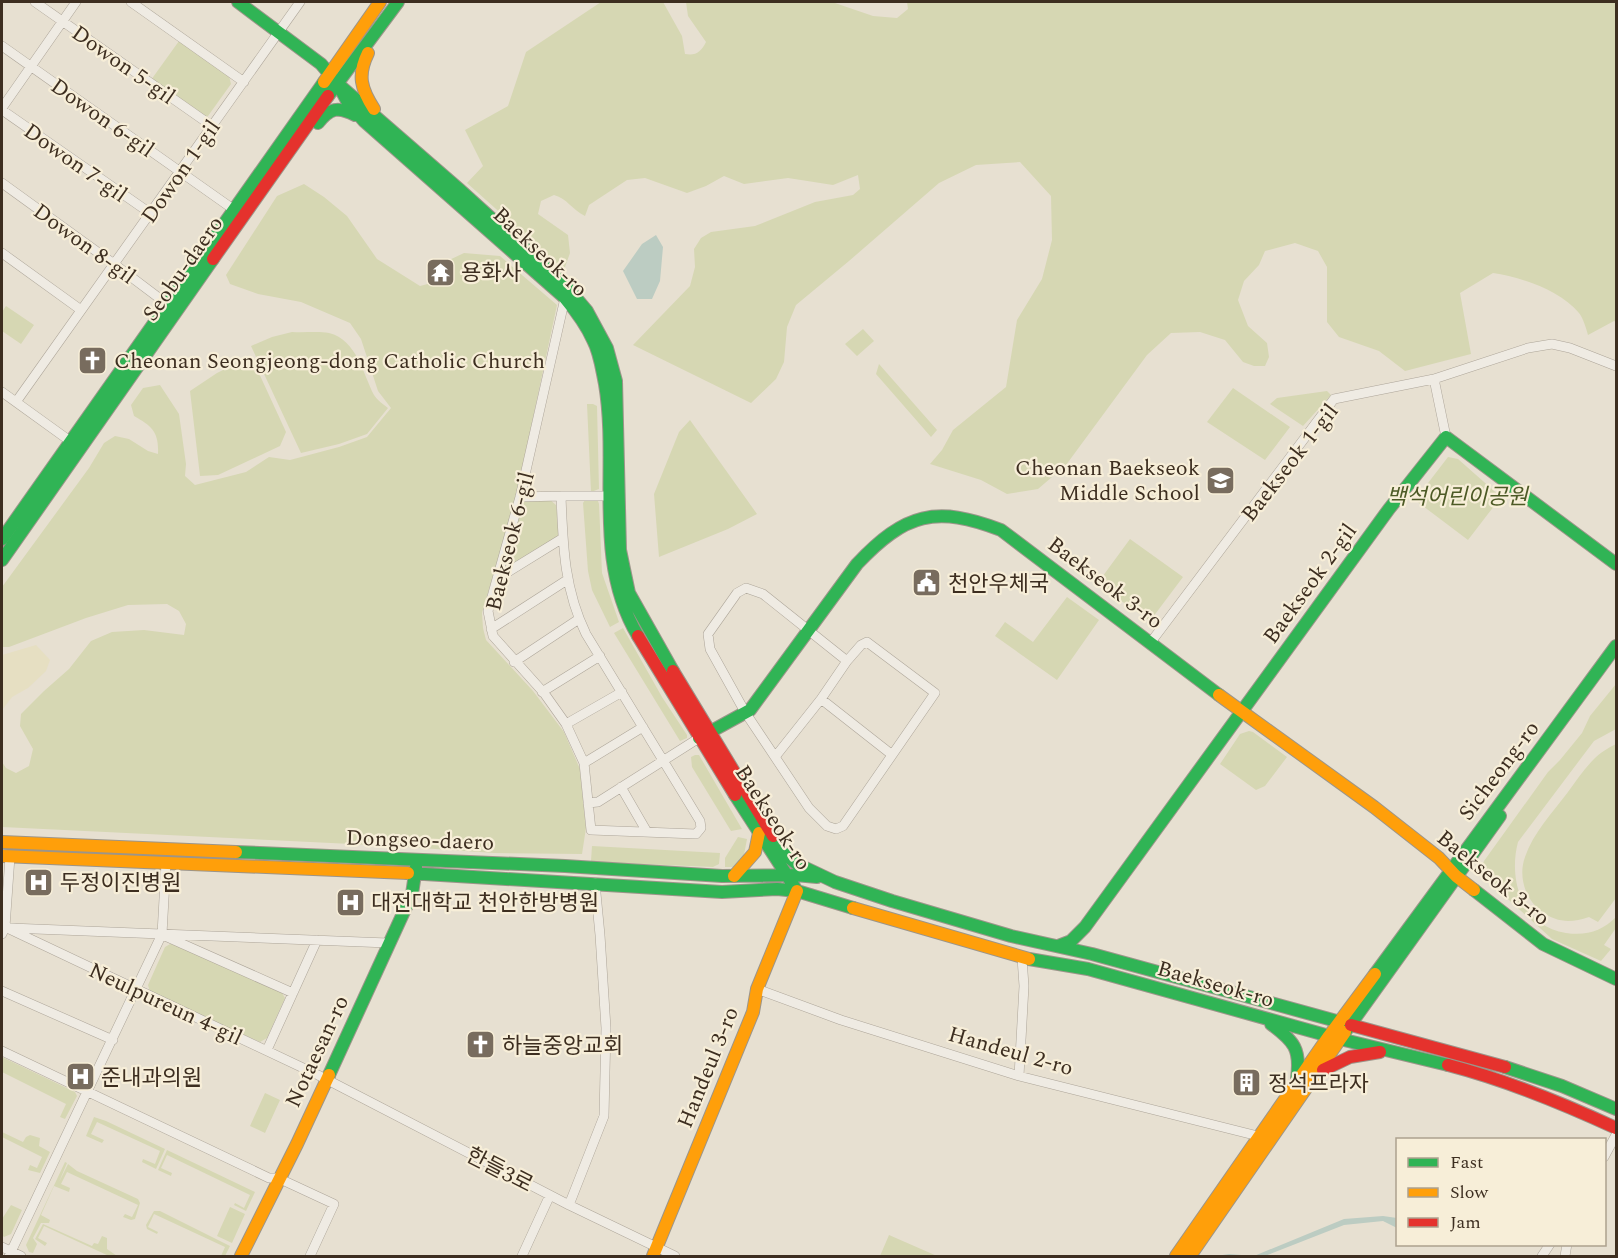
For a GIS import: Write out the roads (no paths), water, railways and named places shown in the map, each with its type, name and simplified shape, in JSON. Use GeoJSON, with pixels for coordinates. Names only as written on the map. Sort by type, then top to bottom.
{"type":"FeatureCollection","features":[{"type":"Feature","properties":{"kind":"main road","name":"Baekseok-ro"},"geometry":{"type":"LineString","coordinates":[[238,2],[279,31],[329,72],[347,101],[364,121],[565,298],[579,315],[594,341],[602,369],[609,410],[609,533],[616,585],[628,620],[782,852],[797,864],[835,882],[1011,936],[1104,957],[1502,1066],[1562,1086],[1617,1109]]}},
{"type":"Feature","properties":{"kind":"main road","name":"Seobu-daero"},"geometry":{"type":"LineString","coordinates":[[2,539],[380,2]]}},
{"type":"Feature","properties":{"kind":"main road","name":"Seobu-daero"},"geometry":{"type":"LineString","coordinates":[[2,561],[157,342],[299,135],[398,2]]}},
{"type":"Feature","properties":{"kind":"main road"},"geometry":{"type":"LineString","coordinates":[[374,35],[361,67],[360,80],[364,94],[382,121]]}},
{"type":"Feature","properties":{"kind":"main road","name":"Baekseok-ro"},"geometry":{"type":"LineString","coordinates":[[338,84],[565,285],[576,296],[598,331],[607,348],[616,381],[620,550],[625,579],[637,611],[704,735],[759,833],[790,875],[797,891],[1022,958],[1088,969],[1334,1038],[1471,1071],[1564,1104],[1617,1128]]}},
{"type":"Feature","properties":{"kind":"main road"},"geometry":{"type":"LineString","coordinates":[[299,135],[315,126],[325,114],[336,108],[342,108],[364,121]]}},
{"type":"Feature","properties":{"kind":"main road"},"geometry":{"type":"LineString","coordinates":[[1446,437],[1617,564]]}},
{"type":"Feature","properties":{"kind":"main road","name":"Baekseok 2-gil"},"geometry":{"type":"LineString","coordinates":[[1057,947],[1071,941],[1085,927],[1389,509],[1446,437]]}},
{"type":"Feature","properties":{"kind":"main road","name":"Baekseok 3-ro"},"geometry":{"type":"LineString","coordinates":[[704,735],[750,710],[857,564],[887,533],[921,518],[949,515],[973,519],[1001,530],[1242,712],[1374,807],[1543,944],[1617,979]]}},
{"type":"Feature","properties":{"kind":"main road","name":"Sicheong-ro"},"geometry":{"type":"LineString","coordinates":[[1334,1038],[1617,646]]}},
{"type":"Feature","properties":{"kind":"main road","name":"Sicheong-ro"},"geometry":{"type":"LineString","coordinates":[[1453,873],[1617,659]]}},
{"type":"Feature","properties":{"kind":"main road"},"geometry":{"type":"LineString","coordinates":[[734,876],[755,852],[759,833]]}},
{"type":"Feature","properties":{"kind":"main road","name":"Dongseo-daero"},"geometry":{"type":"LineString","coordinates":[[2,842],[565,866],[734,876],[790,875],[835,882]]}},
{"type":"Feature","properties":{"kind":"main road"},"geometry":{"type":"LineString","coordinates":[[782,852],[790,875]]}},
{"type":"Feature","properties":{"kind":"main road","name":"Dongseo-daero"},"geometry":{"type":"LineString","coordinates":[[6,856],[415,874],[722,892],[777,889],[797,891]]}},
{"type":"Feature","properties":{"kind":"main road","name":"Notaesan-ro"},"geometry":{"type":"LineString","coordinates":[[241,1257],[278,1178],[297,1144],[412,894],[417,860]]}},
{"type":"Feature","properties":{"kind":"main road","name":"Handeul 3-ro"},"geometry":{"type":"LineString","coordinates":[[655,1252],[753,1012],[757,989],[797,891]]}},
{"type":"Feature","properties":{"kind":"main road"},"geometry":{"type":"LineString","coordinates":[[1085,927],[1086,943],[1092,950],[1104,957]]}},
{"type":"Feature","properties":{"kind":"main road"},"geometry":{"type":"LineString","coordinates":[[1263,1018],[1290,1037],[1298,1049],[1300,1063],[1297,1081]]}},
{"type":"Feature","properties":{"kind":"main road"},"geometry":{"type":"LineString","coordinates":[[1190,1257],[1315,1076],[1334,1038]]}},
{"type":"Feature","properties":{"kind":"main road"},"geometry":{"type":"LineString","coordinates":[[1176,1257],[1297,1081],[1334,1038]]}},
{"type":"Feature","properties":{"kind":"main road"},"geometry":{"type":"LineString","coordinates":[[1315,1076],[1336,1061],[1362,1054],[1390,1052]]}},
{"type":"Feature","properties":{"kind":"street","name":"Dowon 5-gil"},"geometry":{"type":"LineString","coordinates":[[35,2],[212,126]]}},
{"type":"Feature","properties":{"kind":"street"},"geometry":{"type":"LineString","coordinates":[[2,109],[76,2]]}},
{"type":"Feature","properties":{"kind":"street"},"geometry":{"type":"LineString","coordinates":[[131,2],[244,82]]}},
{"type":"Feature","properties":{"kind":"street","name":"Dowon 1-gil"},"geometry":{"type":"LineString","coordinates":[[16,402],[300,2]]}},
{"type":"Feature","properties":{"kind":"street","name":"Dowon 6-gil"},"geometry":{"type":"LineString","coordinates":[[2,46],[233,209]]}},
{"type":"Feature","properties":{"kind":"street","name":"Dowon 7-gil"},"geometry":{"type":"LineString","coordinates":[[2,109],[150,213]]}},
{"type":"Feature","properties":{"kind":"street","name":"Dowon 8-gil"},"geometry":{"type":"LineString","coordinates":[[2,183],[167,304]]}},
{"type":"Feature","properties":{"kind":"street"},"geometry":{"type":"LineString","coordinates":[[2,253],[81,310]]}},
{"type":"Feature","properties":{"kind":"street","name":"Baekseok 6-gil"},"geometry":{"type":"LineString","coordinates":[[565,298],[520,496],[488,611],[493,636],[542,692],[566,724],[584,763],[591,830],[647,832]]}},
{"type":"Feature","properties":{"kind":"street","name":"Baekseok 1-gil"},"geometry":{"type":"LineString","coordinates":[[1151,642],[1334,399],[1434,379],[1528,348],[1552,344],[1570,348],[1617,366]]}},
{"type":"Feature","properties":{"kind":"street"},"geometry":{"type":"LineString","coordinates":[[1434,379],[1446,437]]}},
{"type":"Feature","properties":{"kind":"street"},"geometry":{"type":"LineString","coordinates":[[2,392],[70,441]]}},
{"type":"Feature","properties":{"kind":"street"},"geometry":{"type":"LineString","coordinates":[[520,496],[609,496]]}},
{"type":"Feature","properties":{"kind":"street"},"geometry":{"type":"LineString","coordinates":[[561,496],[567,580],[579,619],[700,821],[701,828],[696,834],[647,832],[621,787]]}},
{"type":"Feature","properties":{"kind":"street"},"geometry":{"type":"LineString","coordinates":[[498,578],[563,538]]}},
{"type":"Feature","properties":{"kind":"street"},"geometry":{"type":"LineString","coordinates":[[491,629],[567,580]]}},
{"type":"Feature","properties":{"kind":"street"},"geometry":{"type":"LineString","coordinates":[[775,757],[847,662],[861,645],[867,642],[935,693],[843,826],[836,829],[827,826],[819,820],[775,757],[710,649],[708,634],[737,593],[746,588],[763,594],[847,662]]}},
{"type":"Feature","properties":{"kind":"street"},"geometry":{"type":"LineString","coordinates":[[514,662],[579,619]]}},
{"type":"Feature","properties":{"kind":"street"},"geometry":{"type":"LineString","coordinates":[[542,692],[600,656]]}},
{"type":"Feature","properties":{"kind":"street"},"geometry":{"type":"LineString","coordinates":[[566,724],[621,692]]}},
{"type":"Feature","properties":{"kind":"street"},"geometry":{"type":"LineString","coordinates":[[821,699],[891,754]]}},
{"type":"Feature","properties":{"kind":"street"},"geometry":{"type":"LineString","coordinates":[[584,763],[643,727]]}},
{"type":"Feature","properties":{"kind":"street","name":"Baekseok 3-ro"},"geometry":{"type":"LineString","coordinates":[[588,803],[598,802],[704,735]]}},
{"type":"Feature","properties":{"kind":"street"},"geometry":{"type":"LineString","coordinates":[[6,856],[3,930],[388,943]]}},
{"type":"Feature","properties":{"kind":"street"},"geometry":{"type":"LineString","coordinates":[[2,1247],[14,1255],[162,934],[166,862]]}},
{"type":"Feature","properties":{"kind":"street"},"geometry":{"type":"LineString","coordinates":[[569,1205],[604,1116],[606,1029],[595,884]]}},
{"type":"Feature","properties":{"kind":"street","name":"Neulpureun 4-gil"},"geometry":{"type":"LineString","coordinates":[[3,930],[136,989],[326,1080]]}},
{"type":"Feature","properties":{"kind":"street"},"geometry":{"type":"LineString","coordinates":[[162,934],[293,993]]}},
{"type":"Feature","properties":{"kind":"street"},"geometry":{"type":"LineString","coordinates":[[267,1050],[317,940]]}},
{"type":"Feature","properties":{"kind":"street"},"geometry":{"type":"LineString","coordinates":[[1019,1076],[1024,986],[1022,958]]}},
{"type":"Feature","properties":{"kind":"street","name":"Handeul 2-ro"},"geometry":{"type":"LineString","coordinates":[[757,989],[841,1020],[1019,1076],[1258,1136]]}},
{"type":"Feature","properties":{"kind":"street"},"geometry":{"type":"LineString","coordinates":[[2,991],[112,1040]]}},
{"type":"Feature","properties":{"kind":"street"},"geometry":{"type":"LineString","coordinates":[[2,1051],[269,1178],[278,1178],[334,1203],[310,1257]]}},
{"type":"Feature","properties":{"kind":"street","name":"한들3로"},"geometry":{"type":"LineString","coordinates":[[326,1080],[550,1195],[655,1252],[675,1257]]}},
{"type":"Feature","properties":{"kind":"street"},"geometry":{"type":"LineString","coordinates":[[1606,1155],[1617,1135]]}},
{"type":"Feature","properties":{"kind":"street"},"geometry":{"type":"LineString","coordinates":[[522,1257],[550,1195]]}},
{"type":"Feature","properties":{"kind":"place","name":"용화사"},"geometry":{"type":"Point","coordinates":[440,272]}},
{"type":"Feature","properties":{"kind":"place","name":"Cheonan Seongjeong-dong Catholic Church"},"geometry":{"type":"Point","coordinates":[93,360]}},
{"type":"Feature","properties":{"kind":"place","name":"Cheonan Baekseok Middle School"},"geometry":{"type":"Point","coordinates":[1221,480]}},
{"type":"Feature","properties":{"kind":"place","name":"천안우체국"},"geometry":{"type":"Point","coordinates":[927,583]}},
{"type":"Feature","properties":{"kind":"place","name":"두정이진병원"},"geometry":{"type":"Point","coordinates":[39,882]}},
{"type":"Feature","properties":{"kind":"place","name":"대전대학교 천안한방병원"},"geometry":{"type":"Point","coordinates":[350,902]}},
{"type":"Feature","properties":{"kind":"place","name":"하늘중앙교회"},"geometry":{"type":"Point","coordinates":[481,1045]}},
{"type":"Feature","properties":{"kind":"place","name":"준내과의원"},"geometry":{"type":"Point","coordinates":[80,1077]}},
{"type":"Feature","properties":{"kind":"place","name":"정석프라자"},"geometry":{"type":"Point","coordinates":[1247,1083]}},
{"type":"Feature","properties":{"kind":"park label","name":"백석어린이공원"},"geometry":{"type":"Point","coordinates":[1457,496]}}]}
